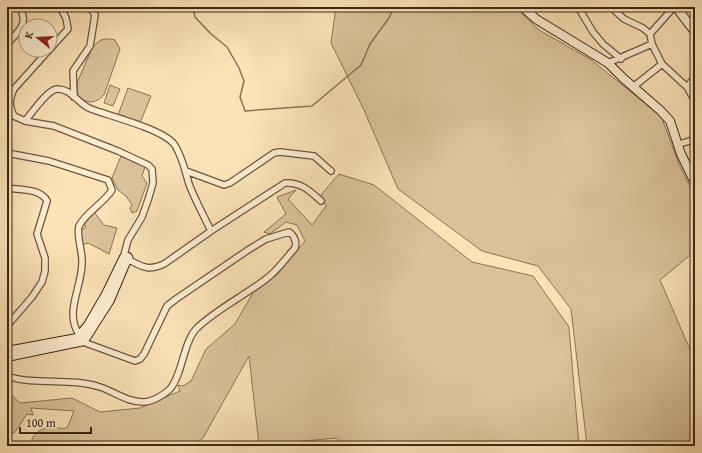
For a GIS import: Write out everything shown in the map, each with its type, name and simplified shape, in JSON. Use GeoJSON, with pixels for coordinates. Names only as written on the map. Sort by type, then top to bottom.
{"type":"FeatureCollection","features":[{"type":"Feature","properties":{"kind":"street"},"geometry":{"type":"LineString","coordinates":[[7,44],[22,26],[24,14],[19,7]]}},
{"type":"Feature","properties":{"kind":"street"},"geometry":{"type":"LineString","coordinates":[[58,40],[68,29],[66,18],[60,7]]}},
{"type":"Feature","properties":{"kind":"street"},"geometry":{"type":"LineString","coordinates":[[74,97],[73,71],[90,46],[95,15],[90,7]]}},
{"type":"Feature","properties":{"kind":"street"},"geometry":{"type":"LineString","coordinates":[[524,7],[536,19],[608,62],[661,110],[670,122],[677,145],[695,183]]}},
{"type":"Feature","properties":{"kind":"street"},"geometry":{"type":"LineString","coordinates":[[578,7],[592,32],[603,44],[621,58]]}},
{"type":"Feature","properties":{"kind":"street"},"geometry":{"type":"LineString","coordinates":[[611,7],[624,18],[643,28],[650,34],[652,44],[662,64],[687,87],[695,101]]}},
{"type":"Feature","properties":{"kind":"street"},"geometry":{"type":"LineString","coordinates":[[650,34],[675,7],[695,32]]}},
{"type":"Feature","properties":{"kind":"street"},"geometry":{"type":"LineString","coordinates":[[608,62],[621,58],[652,44]]}},
{"type":"Feature","properties":{"kind":"street"},"geometry":{"type":"LineString","coordinates":[[7,357],[81,338],[110,300],[126,260],[128,240],[142,217],[153,183],[152,169],[148,165],[118,151],[54,126],[25,121],[14,116],[10,108],[11,94],[41,58]]}},
{"type":"Feature","properties":{"kind":"street"},"geometry":{"type":"LineString","coordinates":[[633,86],[662,64]]}},
{"type":"Feature","properties":{"kind":"street"},"geometry":{"type":"LineString","coordinates":[[687,87],[695,77]]}},
{"type":"Feature","properties":{"kind":"street"},"geometry":{"type":"LineString","coordinates":[[25,121],[44,98],[55,89],[62,89],[88,108],[132,122],[168,138],[175,145],[186,171],[192,191],[211,231]]}},
{"type":"Feature","properties":{"kind":"street"},"geometry":{"type":"LineString","coordinates":[[677,145],[695,139]]}},
{"type":"Feature","properties":{"kind":"street"},"geometry":{"type":"LineString","coordinates":[[186,171],[224,185],[230,183],[274,153],[280,152],[314,156],[331,171]]}},
{"type":"Feature","properties":{"kind":"street"},"geometry":{"type":"LineString","coordinates":[[7,153],[49,161],[108,180],[111,184],[112,190],[108,196],[82,221],[78,228],[82,263],[80,282],[72,312],[75,328],[81,338]]}},
{"type":"Feature","properties":{"kind":"street"},"geometry":{"type":"LineString","coordinates":[[126,260],[145,268],[156,267],[164,264],[211,231],[285,183],[293,182],[301,184],[321,201]]}},
{"type":"Feature","properties":{"kind":"street"},"geometry":{"type":"LineString","coordinates":[[7,188],[38,192],[44,196],[47,201],[37,234],[45,258],[45,271],[42,282],[32,297],[7,326]]}},
{"type":"Feature","properties":{"kind":"street"},"geometry":{"type":"LineString","coordinates":[[7,351],[81,338],[135,361],[140,359],[167,306],[176,298],[266,239],[290,232],[294,238],[296,244],[295,248],[268,278],[207,320],[196,330],[191,337],[174,384],[168,391],[155,399],[139,402],[98,387],[71,382],[23,381],[7,376]]}},
{"type":"Feature","properties":{"kind":"shaded area"},"geometry":{"type":"Polygon","coordinates":[[[336,7],[515,7],[539,30],[590,59],[661,116],[679,164],[695,197],[695,251],[660,280],[695,361],[695,438],[693,446],[587,446],[571,309],[538,266],[482,251],[398,189],[364,110],[331,43],[336,7]]]}},
{"type":"Feature","properties":{"kind":"shaded area"},"geometry":{"type":"Polygon","coordinates":[[[105,39],[115,40],[120,49],[104,95],[97,100],[88,102],[78,96],[77,83],[93,46],[105,39]]]}},
{"type":"Feature","properties":{"kind":"shaded area"},"geometry":{"type":"Polygon","coordinates":[[[110,85],[120,89],[113,106],[104,103],[110,85]]]}},
{"type":"Feature","properties":{"kind":"shaded area"},"geometry":{"type":"Polygon","coordinates":[[[128,88],[151,96],[140,123],[118,115],[128,88]]]}},
{"type":"Feature","properties":{"kind":"shaded area"},"geometry":{"type":"Polygon","coordinates":[[[121,156],[145,167],[142,176],[147,183],[137,211],[132,213],[130,208],[132,205],[126,196],[118,190],[112,178],[121,156]]]}},
{"type":"Feature","properties":{"kind":"shaded area"},"geometry":{"type":"Polygon","coordinates":[[[339,174],[374,185],[472,262],[533,276],[569,327],[579,446],[343,446],[337,438],[259,445],[249,356],[203,438],[192,446],[50,446],[48,444],[46,446],[30,446],[34,435],[42,429],[53,427],[64,429],[68,426],[74,411],[31,408],[33,415],[27,414],[15,432],[7,435],[7,391],[20,403],[72,398],[100,412],[140,408],[180,391],[178,385],[183,386],[191,381],[206,349],[235,324],[254,291],[277,275],[305,241],[297,225],[286,222],[270,234],[264,232],[286,214],[277,197],[296,190],[288,199],[312,225],[326,206],[321,195],[339,174]]]}},
{"type":"Feature","properties":{"kind":"shaded area"},"geometry":{"type":"Polygon","coordinates":[[[94,212],[104,225],[117,228],[109,254],[88,243],[82,245],[80,231],[86,227],[83,222],[94,212]]]}},
{"type":"Feature","properties":{"kind":"waterway"},"geometry":{"type":"LineString","coordinates":[[193,7],[195,17],[210,33],[227,47],[239,68],[244,81],[240,97],[245,111],[312,106],[361,65],[370,44],[389,18],[394,7]]}}]}
